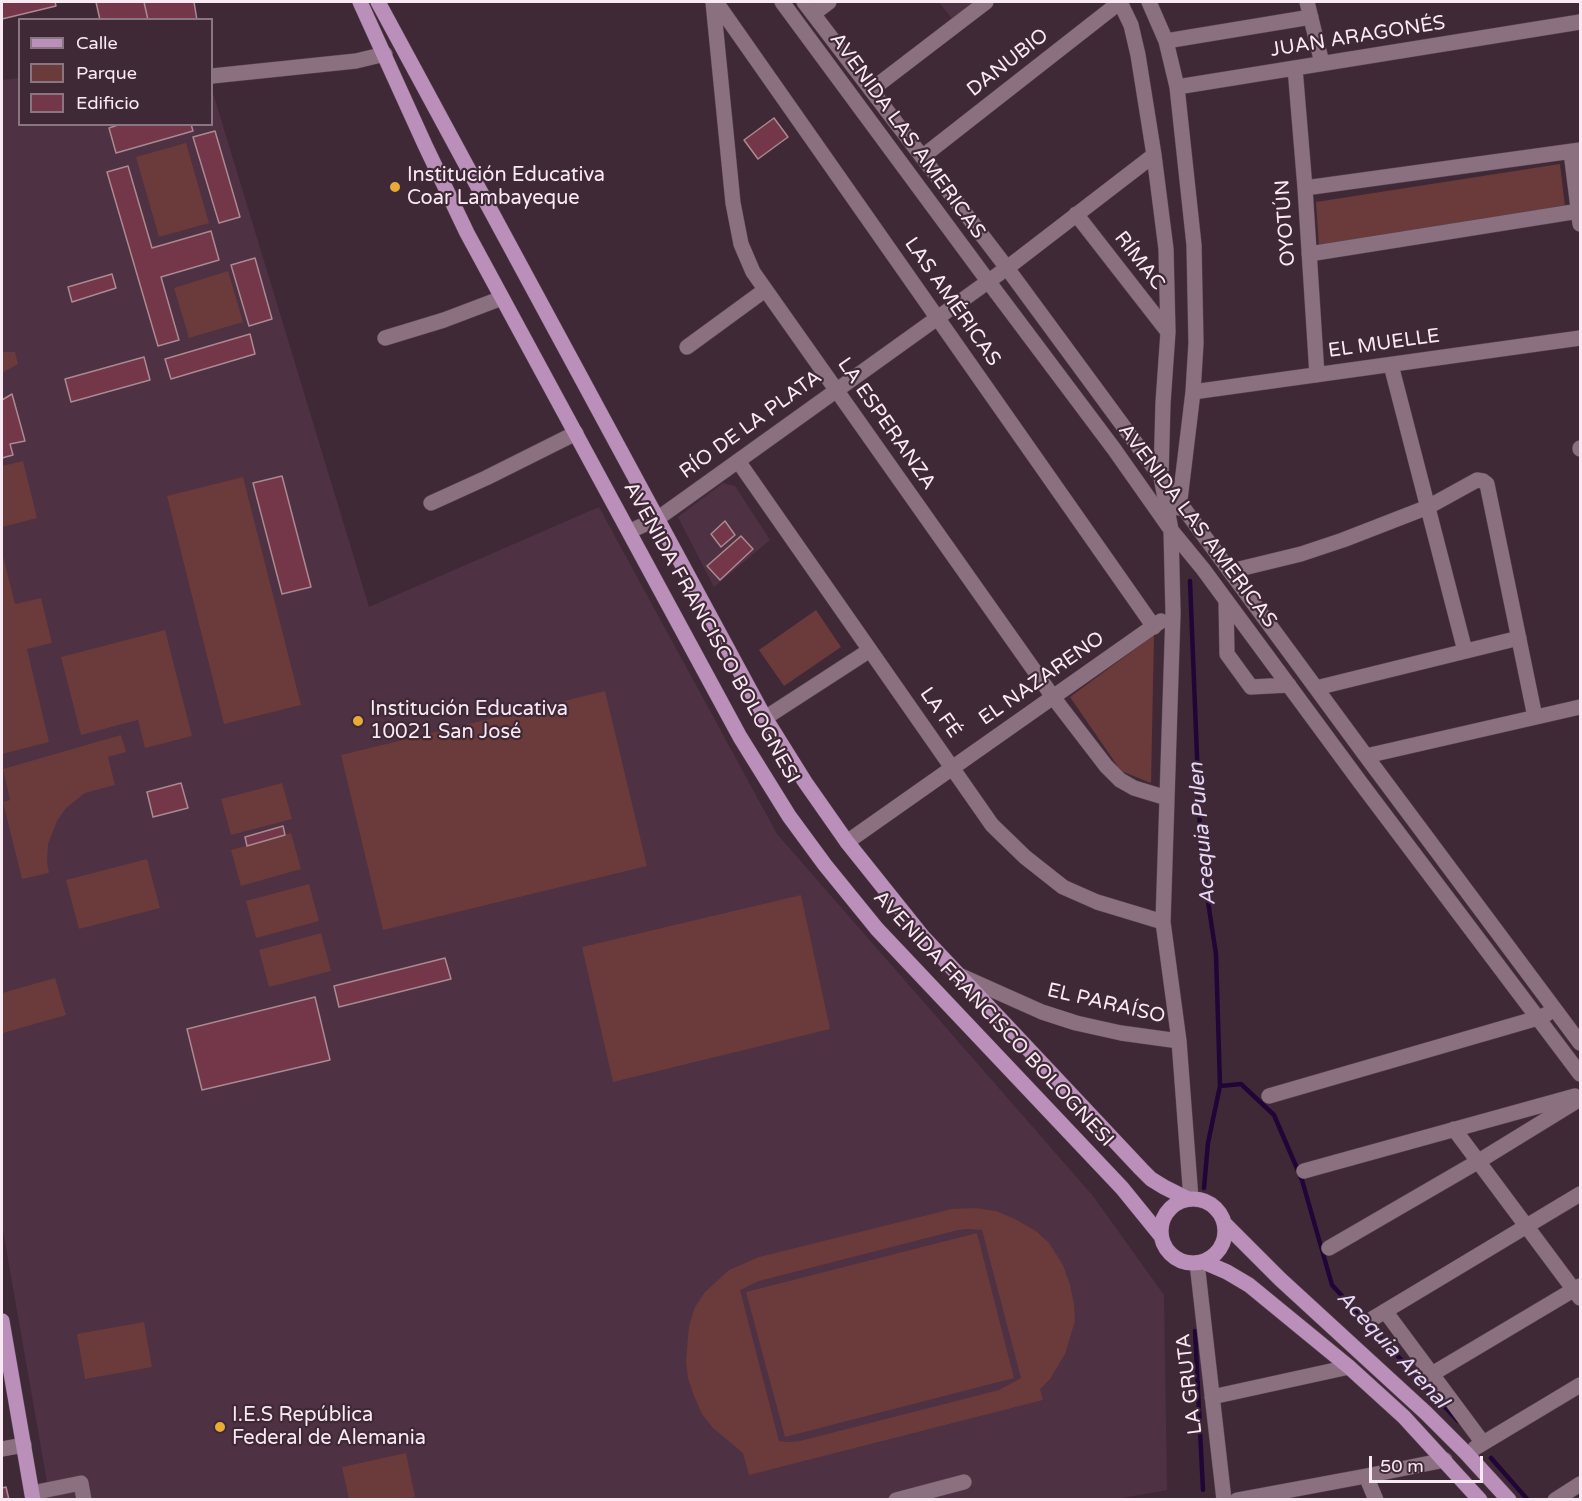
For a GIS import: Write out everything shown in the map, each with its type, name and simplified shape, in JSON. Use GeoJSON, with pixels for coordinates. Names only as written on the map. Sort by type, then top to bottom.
{"type":"FeatureCollection","features":[{"type":"Feature","properties":{"kind":"main road","name":"AVENIDA FRANCISCO BOLOGNESI"},"geometry":{"type":"LineString","coordinates":[[360,2],[462,223],[740,737],[789,816],[877,929],[1122,1188],[1161,1236]]}},
{"type":"Feature","properties":{"kind":"main road","name":"AVENIDA FRANCISCO BOLOGNESI"},"geometry":{"type":"LineString","coordinates":[[378,2],[765,718],[846,842],[923,937],[1141,1169],[1164,1187],[1190,1199]]}},
{"type":"Feature","properties":{"kind":"main road"},"geometry":{"type":"LineString","coordinates":[[1200,1263],[1213,1257],[1224,1242],[1224,1223],[1220,1213],[1212,1205],[1202,1200],[1190,1199],[1179,1202],[1164,1216],[1161,1236],[1170,1254],[1187,1263],[1200,1263],[1227,1272],[1265,1297],[1349,1367],[1404,1417],[1480,1500]]}},
{"type":"Feature","properties":{"kind":"main road"},"geometry":{"type":"LineString","coordinates":[[1224,1223],[1280,1279],[1466,1453],[1509,1500]]}},
{"type":"Feature","properties":{"kind":"main road"},"geometry":{"type":"LineString","coordinates":[[2,1321],[33,1496]]}},
{"type":"Feature","properties":{"kind":"street","name":"LA ESPERANZA"},"geometry":{"type":"LineString","coordinates":[[714,2],[732,203],[741,244],[753,272],[1053,697],[1106,766],[1120,780],[1134,788],[1167,798]]}},
{"type":"Feature","properties":{"kind":"street","name":"LAS AMÉRICAS"},"geometry":{"type":"LineString","coordinates":[[714,2],[1154,627]]}},
{"type":"Feature","properties":{"kind":"street","name":"AVENIDA LAS AMERICAS"},"geometry":{"type":"LineString","coordinates":[[782,2],[1114,449],[1171,530],[1581,1074]]}},
{"type":"Feature","properties":{"kind":"street"},"geometry":{"type":"LineString","coordinates":[[808,8],[829,2]]}},
{"type":"Feature","properties":{"kind":"street"},"geometry":{"type":"LineString","coordinates":[[871,90],[986,2]]}},
{"type":"Feature","properties":{"kind":"street"},"geometry":{"type":"LineString","coordinates":[[1120,2],[1131,25],[1138,55],[1166,249],[1168,332],[1161,477],[1171,530],[1173,613],[1163,922],[1179,1041],[1190,1199]]}},
{"type":"Feature","properties":{"kind":"street","name":"DANUBIO"},"geometry":{"type":"LineString","coordinates":[[922,157],[1120,2]]}},
{"type":"Feature","properties":{"kind":"street"},"geometry":{"type":"LineString","coordinates":[[1149,2],[1166,41],[1177,87],[1194,245],[1196,343],[1193,392],[1180,504],[1171,530]]}},
{"type":"Feature","properties":{"kind":"street","name":"AVENIDA LAS AMERICAS"},"geometry":{"type":"LineString","coordinates":[[808,8],[1007,268],[1366,756],[1581,1043]]}},
{"type":"Feature","properties":{"kind":"street"},"geometry":{"type":"LineString","coordinates":[[1166,41],[1309,9],[1322,63]]}},
{"type":"Feature","properties":{"kind":"street","name":"JUAN ARAGONÉS"},"geometry":{"type":"LineString","coordinates":[[1177,87],[1581,22]]}},
{"type":"Feature","properties":{"kind":"street"},"geometry":{"type":"LineString","coordinates":[[213,76],[356,61],[385,54]]}},
{"type":"Feature","properties":{"kind":"street","name":"OYOTÚN"},"geometry":{"type":"LineString","coordinates":[[1295,68],[1317,375]]}},
{"type":"Feature","properties":{"kind":"street"},"geometry":{"type":"LineString","coordinates":[[1305,188],[1576,151],[1580,218],[1309,254]]}},
{"type":"Feature","properties":{"kind":"street","name":"RÍO DE LA PLATA"},"geometry":{"type":"LineString","coordinates":[[630,531],[657,519],[988,282],[1154,155]]}},
{"type":"Feature","properties":{"kind":"street","name":"RÍMAC"},"geometry":{"type":"LineString","coordinates":[[1077,214],[1168,332]]}},
{"type":"Feature","properties":{"kind":"street"},"geometry":{"type":"LineString","coordinates":[[687,347],[765,290]]}},
{"type":"Feature","properties":{"kind":"street"},"geometry":{"type":"LineString","coordinates":[[385,338],[444,320],[502,298]]}},
{"type":"Feature","properties":{"kind":"street","name":"EL MUELLE"},"geometry":{"type":"LineString","coordinates":[[1193,392],[1581,338]]}},
{"type":"Feature","properties":{"kind":"street"},"geometry":{"type":"LineString","coordinates":[[1391,365],[1465,651]]}},
{"type":"Feature","properties":{"kind":"street"},"geometry":{"type":"LineString","coordinates":[[430,503],[576,433]]}},
{"type":"Feature","properties":{"kind":"street","name":"LA FÉ"},"geometry":{"type":"LineString","coordinates":[[738,461],[992,825],[1025,857],[1063,887],[1097,902],[1163,922]]}},
{"type":"Feature","properties":{"kind":"street"},"geometry":{"type":"LineString","coordinates":[[1231,571],[1301,554],[1343,540],[1428,507],[1477,480],[1483,481],[1487,484],[1535,717]]}},
{"type":"Feature","properties":{"kind":"street"},"geometry":{"type":"LineString","coordinates":[[1226,600],[1227,654],[1251,687],[1289,685]]}},
{"type":"Feature","properties":{"kind":"street","name":"EL NAZARENO"},"geometry":{"type":"LineString","coordinates":[[846,842],[1173,613]]}},
{"type":"Feature","properties":{"kind":"street"},"geometry":{"type":"LineString","coordinates":[[1316,688],[1519,638]]}},
{"type":"Feature","properties":{"kind":"street"},"geometry":{"type":"LineString","coordinates":[[765,718],[870,650]]}},
{"type":"Feature","properties":{"kind":"street"},"geometry":{"type":"LineString","coordinates":[[1366,756],[1581,707]]}},
{"type":"Feature","properties":{"kind":"street","name":"EL PARAÍSO"},"geometry":{"type":"LineString","coordinates":[[958,975],[1042,1012],[1068,1020],[1121,1033],[1179,1041]]}},
{"type":"Feature","properties":{"kind":"street"},"geometry":{"type":"LineString","coordinates":[[1269,1096],[1538,1018],[1555,1010]]}},
{"type":"Feature","properties":{"kind":"street"},"geometry":{"type":"LineString","coordinates":[[1304,1171],[1581,1096]]}},
{"type":"Feature","properties":{"kind":"street"},"geometry":{"type":"LineString","coordinates":[[1329,1248],[1479,1161],[1581,1096]]}},
{"type":"Feature","properties":{"kind":"street"},"geometry":{"type":"LineString","coordinates":[[1432,1374],[1578,1291],[1454,1129]]}},
{"type":"Feature","properties":{"kind":"street"},"geometry":{"type":"LineString","coordinates":[[1483,1443],[1432,1374],[1379,1315],[1581,1194]]}},
{"type":"Feature","properties":{"kind":"street","name":"LA GRUTA"},"geometry":{"type":"LineString","coordinates":[[1200,1263],[1224,1500]]}},
{"type":"Feature","properties":{"kind":"street"},"geometry":{"type":"LineString","coordinates":[[1212,1397],[1349,1367]]}},
{"type":"Feature","properties":{"kind":"street"},"geometry":{"type":"LineString","coordinates":[[1466,1453],[1581,1385]]}},
{"type":"Feature","properties":{"kind":"street"},"geometry":{"type":"LineString","coordinates":[[2,1449],[24,1445]]}},
{"type":"Feature","properties":{"kind":"street"},"geometry":{"type":"LineString","coordinates":[[1237,1500],[1445,1460]]}},
{"type":"Feature","properties":{"kind":"street"},"geometry":{"type":"LineString","coordinates":[[1366,1476],[1376,1500]]}},
{"type":"Feature","properties":{"kind":"street"},"geometry":{"type":"LineString","coordinates":[[896,1500],[964,1482]]}},
{"type":"Feature","properties":{"kind":"street"},"geometry":{"type":"LineString","coordinates":[[33,1496],[81,1483],[84,1500]]}},
{"type":"Feature","properties":{"kind":"street"},"geometry":{"type":"LineString","coordinates":[[1555,1500],[1581,1484]]}},
{"type":"Feature","properties":{"kind":"shaded area"},"geometry":{"type":"Polygon","coordinates":[[[939,2],[975,2],[952,19],[939,2]]]}},
{"type":"Feature","properties":{"kind":"shaded area","name":"Institución Educativa 10021 San José"},"geometry":{"type":"Polygon","coordinates":[[[18,78],[18,126],[213,126],[213,93],[369,607],[599,507],[777,834],[1093,1196],[1164,1295],[1167,1490],[1111,1500],[50,1499],[2,1225],[2,80],[18,78]]]}},
{"type":"Feature","properties":{"kind":"shaded area"},"geometry":{"type":"Polygon","coordinates":[[[723,483],[735,486],[770,540],[714,587],[678,517],[723,483]]]}},
{"type":"Feature","properties":{"kind":"green space"},"geometry":{"type":"Polygon","coordinates":[[[186,143],[209,223],[159,237],[136,157],[186,143]]]}},
{"type":"Feature","properties":{"kind":"green space"},"geometry":{"type":"Polygon","coordinates":[[[1560,164],[1565,207],[1319,245],[1316,202],[1560,164]]]}},
{"type":"Feature","properties":{"kind":"green space"},"geometry":{"type":"Polygon","coordinates":[[[228,271],[243,322],[189,338],[174,288],[228,271]]]}},
{"type":"Feature","properties":{"kind":"green space"},"geometry":{"type":"Polygon","coordinates":[[[2,352],[15,352],[18,364],[2,373],[2,352]]]}},
{"type":"Feature","properties":{"kind":"green space"},"geometry":{"type":"Polygon","coordinates":[[[23,461],[37,518],[2,527],[2,466],[23,461]]]}},
{"type":"Feature","properties":{"kind":"green space"},"geometry":{"type":"Polygon","coordinates":[[[243,477],[301,705],[224,724],[167,496],[243,477]]]}},
{"type":"Feature","properties":{"kind":"green space"},"geometry":{"type":"Polygon","coordinates":[[[2,552],[15,604],[41,598],[52,643],[27,649],[49,742],[2,754],[2,552]]]}},
{"type":"Feature","properties":{"kind":"green space"},"geometry":{"type":"Polygon","coordinates":[[[816,610],[841,647],[784,686],[759,650],[816,610]]]}},
{"type":"Feature","properties":{"kind":"green space"},"geometry":{"type":"Polygon","coordinates":[[[165,630],[192,736],[145,748],[138,720],[81,735],[61,657],[165,630]]]}},
{"type":"Feature","properties":{"kind":"green space"},"geometry":{"type":"Polygon","coordinates":[[[1154,635],[1151,783],[1121,771],[1070,697],[1154,635]]]}},
{"type":"Feature","properties":{"kind":"green space"},"geometry":{"type":"Polygon","coordinates":[[[605,691],[647,866],[383,930],[341,755],[605,691]]]}},
{"type":"Feature","properties":{"kind":"green space"},"geometry":{"type":"Polygon","coordinates":[[[121,735],[126,752],[108,757],[115,785],[85,793],[66,808],[57,821],[48,844],[49,873],[22,879],[3,802],[10,800],[3,769],[121,735]]]}},
{"type":"Feature","properties":{"kind":"green space"},"geometry":{"type":"Polygon","coordinates":[[[282,783],[292,819],[231,835],[221,799],[282,783]]]}},
{"type":"Feature","properties":{"kind":"green space"},"geometry":{"type":"Polygon","coordinates":[[[291,833],[301,869],[241,886],[231,850],[291,833]]]}},
{"type":"Feature","properties":{"kind":"green space"},"geometry":{"type":"Polygon","coordinates":[[[147,859],[160,908],[79,929],[66,880],[147,859]]]}},
{"type":"Feature","properties":{"kind":"green space"},"geometry":{"type":"Polygon","coordinates":[[[309,884],[319,921],[256,938],[246,901],[309,884]]]}},
{"type":"Feature","properties":{"kind":"green space"},"geometry":{"type":"Polygon","coordinates":[[[801,895],[830,1029],[613,1082],[582,947],[801,895]]]}},
{"type":"Feature","properties":{"kind":"green space"},"geometry":{"type":"Polygon","coordinates":[[[321,933],[331,971],[269,987],[259,950],[321,933]]]}},
{"type":"Feature","properties":{"kind":"green space"},"geometry":{"type":"Polygon","coordinates":[[[55,978],[66,1015],[3,1033],[2,993],[55,978]]]}},
{"type":"Feature","properties":{"kind":"green space"},"geometry":{"type":"Polygon","coordinates":[[[975,1208],[996,1211],[1015,1219],[1036,1231],[1049,1243],[1063,1265],[1070,1285],[1075,1321],[1065,1354],[1050,1379],[1040,1389],[1043,1400],[749,1475],[743,1453],[713,1428],[702,1414],[688,1378],[686,1361],[689,1326],[695,1307],[705,1292],[729,1270],[759,1257],[952,1209],[975,1208]],[[958,1230],[759,1281],[740,1290],[779,1441],[800,1441],[999,1390],[1021,1378],[982,1230],[958,1230]]]}},
{"type":"Feature","properties":{"kind":"green space"},"geometry":{"type":"Polygon","coordinates":[[[977,1233],[1014,1378],[785,1437],[746,1292],[977,1233]]]}},
{"type":"Feature","properties":{"kind":"green space"},"geometry":{"type":"Polygon","coordinates":[[[144,1322],[152,1367],[85,1379],[77,1334],[144,1322]]]}},
{"type":"Feature","properties":{"kind":"green space"},"geometry":{"type":"Polygon","coordinates":[[[406,1453],[415,1497],[404,1500],[349,1499],[342,1467],[406,1453]]]}},
{"type":"Feature","properties":{"kind":"building"},"geometry":{"type":"Polygon","coordinates":[[[2,2],[55,2],[56,6],[2,19],[2,2]]]}},
{"type":"Feature","properties":{"kind":"building"},"geometry":{"type":"Polygon","coordinates":[[[96,2],[144,2],[148,18],[100,18],[96,2]]]}},
{"type":"Feature","properties":{"kind":"building"},"geometry":{"type":"Polygon","coordinates":[[[144,2],[194,2],[197,18],[148,18],[144,2]]]}},
{"type":"Feature","properties":{"kind":"building"},"geometry":{"type":"Polygon","coordinates":[[[774,118],[788,137],[758,159],[744,140],[774,118]]]}},
{"type":"Feature","properties":{"kind":"building"},"geometry":{"type":"Polygon","coordinates":[[[115,126],[192,126],[193,131],[116,153],[109,128],[115,126]]]}},
{"type":"Feature","properties":{"kind":"building"},"geometry":{"type":"Polygon","coordinates":[[[215,131],[240,217],[219,223],[193,137],[215,131]]]}},
{"type":"Feature","properties":{"kind":"building"},"geometry":{"type":"Polygon","coordinates":[[[128,166],[152,248],[211,231],[219,260],[161,277],[179,340],[158,346],[107,172],[128,166]]]}},
{"type":"Feature","properties":{"kind":"building"},"geometry":{"type":"Polygon","coordinates":[[[255,258],[272,319],[249,326],[231,265],[255,258]]]}},
{"type":"Feature","properties":{"kind":"building"},"geometry":{"type":"Polygon","coordinates":[[[112,274],[116,288],[72,302],[68,287],[112,274]]]}},
{"type":"Feature","properties":{"kind":"building"},"geometry":{"type":"Polygon","coordinates":[[[250,334],[255,354],[171,379],[165,359],[250,334]]]}},
{"type":"Feature","properties":{"kind":"building"},"geometry":{"type":"Polygon","coordinates":[[[144,357],[150,380],[71,402],[65,379],[144,357]]]}},
{"type":"Feature","properties":{"kind":"building"},"geometry":{"type":"Polygon","coordinates":[[[12,394],[25,441],[10,444],[13,455],[2,458],[2,400],[12,394]]]}},
{"type":"Feature","properties":{"kind":"building"},"geometry":{"type":"Polygon","coordinates":[[[282,476],[311,587],[282,594],[253,483],[282,476]]]}},
{"type":"Feature","properties":{"kind":"building"},"geometry":{"type":"Polygon","coordinates":[[[725,521],[735,535],[721,547],[711,534],[725,521]]]}},
{"type":"Feature","properties":{"kind":"building"},"geometry":{"type":"Polygon","coordinates":[[[741,536],[753,549],[720,580],[707,566],[741,536]]]}},
{"type":"Feature","properties":{"kind":"building"},"geometry":{"type":"Polygon","coordinates":[[[181,783],[188,808],[153,817],[147,792],[181,783]]]}},
{"type":"Feature","properties":{"kind":"building"},"geometry":{"type":"Polygon","coordinates":[[[283,826],[285,835],[247,846],[245,837],[283,826]]]}},
{"type":"Feature","properties":{"kind":"building"},"geometry":{"type":"Polygon","coordinates":[[[445,958],[451,979],[339,1007],[334,986],[445,958]]]}},
{"type":"Feature","properties":{"kind":"building"},"geometry":{"type":"Polygon","coordinates":[[[315,997],[330,1060],[202,1090],[187,1029],[315,997]]]}},
{"type":"Feature","properties":{"kind":"building"},"geometry":{"type":"Polygon","coordinates":[[[6,1487],[9,1500],[2,1500],[2,1488],[6,1487]]]}},
{"type":"Feature","properties":{"kind":"waterway","name":"Acequia Pulen"},"geometry":{"type":"LineString","coordinates":[[1190,581],[1201,856],[1216,954],[1220,1086],[1208,1143],[1204,1188]]}},
{"type":"Feature","properties":{"kind":"waterway","name":"Acequia Arenal"},"geometry":{"type":"LineString","coordinates":[[1220,1086],[1241,1084],[1274,1115],[1302,1180],[1332,1285],[1458,1421]]}},
{"type":"Feature","properties":{"kind":"waterway"},"geometry":{"type":"LineString","coordinates":[[1195,1331],[1203,1490]]}},
{"type":"Feature","properties":{"kind":"waterway","name":"Acequia Arenal"},"geometry":{"type":"LineString","coordinates":[[1491,1458],[1528,1500]]}},
{"type":"Feature","properties":{"kind":"place","name":"Institución Educativa Coar Lambayeque"},"geometry":{"type":"Point","coordinates":[395,187]}},
{"type":"Feature","properties":{"kind":"place","name":"Institución Educativa 10021 San José"},"geometry":{"type":"Point","coordinates":[358,721]}},
{"type":"Feature","properties":{"kind":"place","name":"I.E.S República Federal de Alemania"},"geometry":{"type":"Point","coordinates":[220,1427]}}]}
